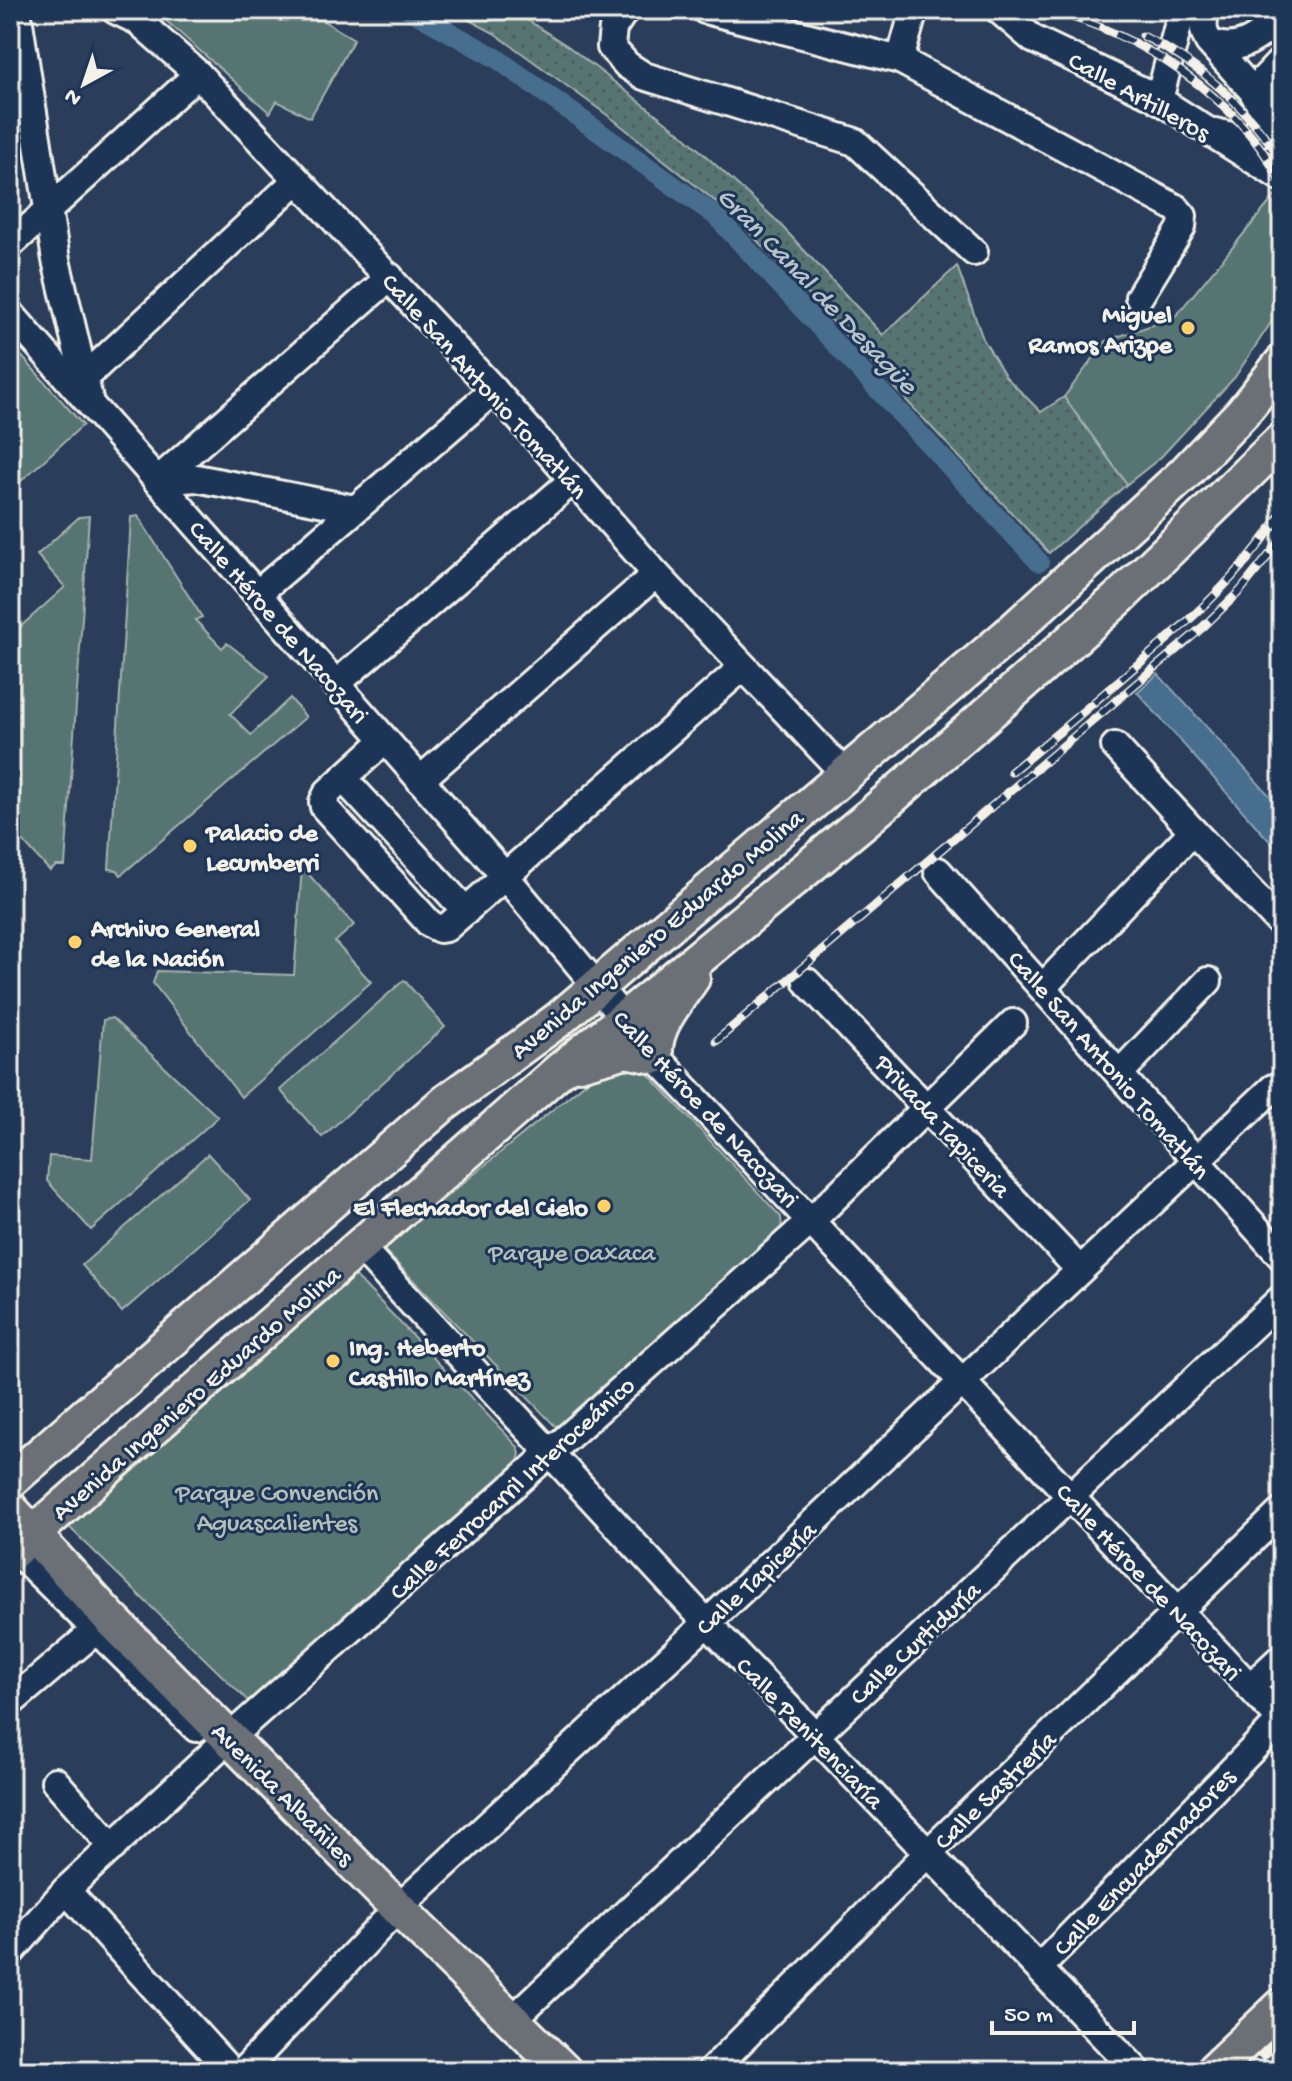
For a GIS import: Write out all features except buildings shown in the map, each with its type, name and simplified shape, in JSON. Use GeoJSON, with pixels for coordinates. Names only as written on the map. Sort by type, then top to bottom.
{"type":"FeatureCollection","features":[{"type":"Feature","properties":{"kind":"main road","name":"Avenida Ingeniero Eduardo Molina"},"geometry":{"type":"LineString","coordinates":[[10,1481],[442,1105],[558,1020],[1006,637],[1184,474],[1242,413],[1282,363]]}},
{"type":"Feature","properties":{"kind":"main road","name":"Avenida Ingeniero Eduardo Molina"},"geometry":{"type":"LineString","coordinates":[[17,1546],[560,1070],[710,949],[1038,670],[1121,596],[1282,440]]}},
{"type":"Feature","properties":{"kind":"main road"},"geometry":{"type":"LineString","coordinates":[[560,1070],[626,1050],[655,1056],[654,1040],[659,1027],[710,949]]}},
{"type":"Feature","properties":{"kind":"main road","name":"Avenida Albañiles"},"geometry":{"type":"LineString","coordinates":[[10,1509],[17,1546],[103,1624],[394,1913],[564,2071]]}},
{"type":"Feature","properties":{"kind":"main road"},"geometry":{"type":"LineString","coordinates":[[1213,2071],[1282,2006]]}},
{"type":"Feature","properties":{"kind":"street","name":"Calle Héroe de Nacozari"},"geometry":{"type":"LineString","coordinates":[[17,10],[56,260],[91,406]]}},
{"type":"Feature","properties":{"kind":"street","name":"Calle San Antonio Tomatlán"},"geometry":{"type":"LineString","coordinates":[[115,10],[138,21],[198,74],[390,277],[656,574],[846,775]]}},
{"type":"Feature","properties":{"kind":"street"},"geometry":{"type":"LineString","coordinates":[[625,10],[613,28],[611,47],[627,65],[644,76],[855,142],[974,252]]}},
{"type":"Feature","properties":{"kind":"street"},"geometry":{"type":"LineString","coordinates":[[705,10],[900,60],[1180,211],[1182,227],[1139,297]]}},
{"type":"Feature","properties":{"kind":"street"},"geometry":{"type":"LineString","coordinates":[[900,60],[914,10]]}},
{"type":"Feature","properties":{"kind":"street","name":"Calle Artilleros"},"geometry":{"type":"LineString","coordinates":[[999,10],[1033,39],[1115,76],[1159,100],[1282,178]]}},
{"type":"Feature","properties":{"kind":"street"},"geometry":{"type":"LineString","coordinates":[[1159,100],[1182,10]]}},
{"type":"Feature","properties":{"kind":"street"},"geometry":{"type":"LineString","coordinates":[[1207,10],[1202,22],[1209,42],[1252,90],[1264,112]]}},
{"type":"Feature","properties":{"kind":"street"},"geometry":{"type":"LineString","coordinates":[[1209,42],[1230,47],[1244,44],[1264,34],[1282,14]]}},
{"type":"Feature","properties":{"kind":"street"},"geometry":{"type":"LineString","coordinates":[[1195,122],[1226,136],[1243,139],[1255,136],[1264,112],[1264,79],[1282,60]]}},
{"type":"Feature","properties":{"kind":"street"},"geometry":{"type":"LineString","coordinates":[[10,245],[198,74]]}},
{"type":"Feature","properties":{"kind":"street"},"geometry":{"type":"LineString","coordinates":[[10,93],[33,119]]}},
{"type":"Feature","properties":{"kind":"street"},"geometry":{"type":"LineString","coordinates":[[84,378],[297,180]]}},
{"type":"Feature","properties":{"kind":"street"},"geometry":{"type":"LineString","coordinates":[[157,481],[390,277]]}},
{"type":"Feature","properties":{"kind":"street","name":"Calle Héroe de Nacozari"},"geometry":{"type":"LineString","coordinates":[[10,313],[504,875],[655,1056],[1282,1722]]}},
{"type":"Feature","properties":{"kind":"street"},"geometry":{"type":"LineString","coordinates":[[257,594],[494,390]]}},
{"type":"Feature","properties":{"kind":"street"},"geometry":{"type":"LineString","coordinates":[[157,481],[196,478],[355,509]]}},
{"type":"Feature","properties":{"kind":"street"},"geometry":{"type":"LineString","coordinates":[[336,684],[572,481]]}},
{"type":"Feature","properties":{"kind":"street"},"geometry":{"type":"LineString","coordinates":[[420,780],[656,574]]}},
{"type":"Feature","properties":{"kind":"street"},"geometry":{"type":"LineString","coordinates":[[385,740],[325,796],[324,807],[430,924],[440,929],[446,928],[743,667]]}},
{"type":"Feature","properties":{"kind":"street"},"geometry":{"type":"LineString","coordinates":[[1115,746],[1282,925]]}},
{"type":"Feature","properties":{"kind":"street"},"geometry":{"type":"LineString","coordinates":[[343,778],[466,911]]}},
{"type":"Feature","properties":{"kind":"street"},"geometry":{"type":"LineString","coordinates":[[1043,987],[1193,831]]}},
{"type":"Feature","properties":{"kind":"street","name":"Calle San Antonio Tomatlán"},"geometry":{"type":"LineString","coordinates":[[938,871],[1282,1257]]}},
{"type":"Feature","properties":{"kind":"street"},"geometry":{"type":"LineString","coordinates":[[1119,1074],[1208,981]]}},
{"type":"Feature","properties":{"kind":"street","name":"Privada Tapiceria"},"geometry":{"type":"LineString","coordinates":[[807,982],[1079,1269]]}},
{"type":"Feature","properties":{"kind":"street","name":"Calle Ferrocarril Interoceánico"},"geometry":{"type":"LineString","coordinates":[[10,1953],[66,1890],[224,1743],[811,1221],[1013,1023]]}},
{"type":"Feature","properties":{"kind":"street","name":"Calle Tapicería"},"geometry":{"type":"LineString","coordinates":[[243,2071],[394,1913],[963,1383],[1079,1269],[1273,1088]]}},
{"type":"Feature","properties":{"kind":"street","name":"Calle Penitenciaría"},"geometry":{"type":"LineString","coordinates":[[360,1247],[707,1623],[1137,2071]]}},
{"type":"Feature","properties":{"kind":"street","name":"Calle Curtiduría"},"geometry":{"type":"LineString","coordinates":[[512,2020],[1282,1298]]}},
{"type":"Feature","properties":{"kind":"street","name":"Calle Sastrería"},"geometry":{"type":"LineString","coordinates":[[711,2071],[928,1853],[1282,1511]]}},
{"type":"Feature","properties":{"kind":"street"},"geometry":{"type":"LineString","coordinates":[[10,1703],[103,1624]]}},
{"type":"Feature","properties":{"kind":"street"},"geometry":{"type":"LineString","coordinates":[[1250,1687],[1282,1657]]}},
{"type":"Feature","properties":{"kind":"street","name":"Calle Encuadernadores"},"geometry":{"type":"LineString","coordinates":[[1039,1968],[1282,1722]]}},
{"type":"Feature","properties":{"kind":"street"},"geometry":{"type":"LineString","coordinates":[[55,1781],[113,1847]]}},
{"type":"Feature","properties":{"kind":"street"},"geometry":{"type":"LineString","coordinates":[[66,1890],[230,2071]]}},
{"type":"Feature","properties":{"kind":"street"},"geometry":{"type":"LineString","coordinates":[[394,1913],[542,2071]]}},
{"type":"Feature","properties":{"kind":"green space"},"geometry":{"type":"Polygon","coordinates":[[[145,10],[305,10],[354,39],[310,118],[277,101],[270,113],[163,18],[145,10]]]}},
{"type":"Feature","properties":{"kind":"green space"},"geometry":{"type":"Polygon","coordinates":[[[450,10],[512,10],[569,47],[683,135],[776,220],[883,335],[957,266],[983,339],[1006,377],[1041,412],[1064,397],[1127,484],[1049,553],[736,218],[614,120],[494,33],[450,10]]]}},
{"type":"Feature","properties":{"kind":"green space"},"geometry":{"type":"Polygon","coordinates":[[[1275,196],[1282,206],[1282,306],[1235,377],[1160,458],[1127,484],[1064,397],[1107,340],[1174,318],[1275,196]]]}},
{"type":"Feature","properties":{"kind":"green space"},"geometry":{"type":"Polygon","coordinates":[[[10,343],[83,425],[10,491],[10,343]]]}},
{"type":"Feature","properties":{"kind":"green space"},"geometry":{"type":"Polygon","coordinates":[[[89,516],[65,866],[56,866],[50,871],[10,827],[10,636],[65,587],[37,555],[79,517],[89,516]]]}},
{"type":"Feature","properties":{"kind":"green space"},"geometry":{"type":"Polygon","coordinates":[[[138,516],[202,617],[195,620],[222,648],[227,643],[269,676],[230,714],[251,735],[290,698],[306,717],[121,875],[117,870],[109,869],[131,517],[138,516]]]}},
{"type":"Feature","properties":{"kind":"green space"},"geometry":{"type":"Polygon","coordinates":[[[302,867],[354,925],[335,942],[371,982],[241,1097],[153,983],[157,971],[294,975],[302,867]]]}},
{"type":"Feature","properties":{"kind":"green space"},"geometry":{"type":"Polygon","coordinates":[[[404,980],[445,1027],[322,1137],[280,1090],[404,980]]]}},
{"type":"Feature","properties":{"kind":"green space"},"geometry":{"type":"Polygon","coordinates":[[[112,1018],[218,1117],[91,1230],[47,1181],[49,1156],[92,1159],[103,1020],[112,1018]]]}},
{"type":"Feature","properties":{"kind":"green space","name":"Parque Oaxaca"},"geometry":{"type":"Polygon","coordinates":[[[638,1063],[781,1217],[782,1231],[564,1424],[555,1426],[385,1251],[385,1247],[601,1070],[638,1063]]]}},
{"type":"Feature","properties":{"kind":"green space"},"geometry":{"type":"Polygon","coordinates":[[[208,1154],[250,1200],[122,1312],[82,1265],[208,1154]]]}},
{"type":"Feature","properties":{"kind":"green space","name":"Parque Convención Aguascalientes"},"geometry":{"type":"Polygon","coordinates":[[[352,1272],[518,1447],[520,1454],[518,1461],[250,1703],[63,1521],[352,1272]]]}},
{"type":"Feature","properties":{"kind":"water"},"geometry":{"type":"Polygon","coordinates":[[[1158,674],[1282,809],[1282,855],[1137,692],[1158,674]]]}},
{"type":"Feature","properties":{"kind":"waterway","name":"Gran Canal de Desagüe"},"geometry":{"type":"LineString","coordinates":[[410,10],[496,58],[716,216],[1039,562]]}},
{"type":"Feature","properties":{"kind":"railway"},"geometry":{"type":"LineString","coordinates":[[1048,10],[1117,35],[1183,73],[1240,123],[1263,152],[1282,184]]}},
{"type":"Feature","properties":{"kind":"railway"},"geometry":{"type":"LineString","coordinates":[[1143,36],[1185,60],[1220,88],[1282,159]]}},
{"type":"Feature","properties":{"kind":"railway"},"geometry":{"type":"LineString","coordinates":[[1011,772],[1192,617],[1231,578],[1282,512]]}},
{"type":"Feature","properties":{"kind":"railway"},"geometry":{"type":"LineString","coordinates":[[716,1041],[1204,626],[1240,591],[1282,539]]}},
{"type":"Feature","properties":{"kind":"railway"},"geometry":{"type":"LineString","coordinates":[[1247,2071],[1282,2038]]}},
{"type":"Feature","properties":{"kind":"place","name":"Miguel Ramos Arizpe"},"geometry":{"type":"Point","coordinates":[1188,328]}},
{"type":"Feature","properties":{"kind":"place","name":"Palacio de Lecumberri"},"geometry":{"type":"Point","coordinates":[190,846]}},
{"type":"Feature","properties":{"kind":"place","name":"Archivo General de la Nación"},"geometry":{"type":"Point","coordinates":[75,942]}},
{"type":"Feature","properties":{"kind":"place","name":"El Flechador del Cielo"},"geometry":{"type":"Point","coordinates":[604,1206]}},
{"type":"Feature","properties":{"kind":"place","name":"Ing. Heberto Castillo Martínez"},"geometry":{"type":"Point","coordinates":[333,1361]}}]}
